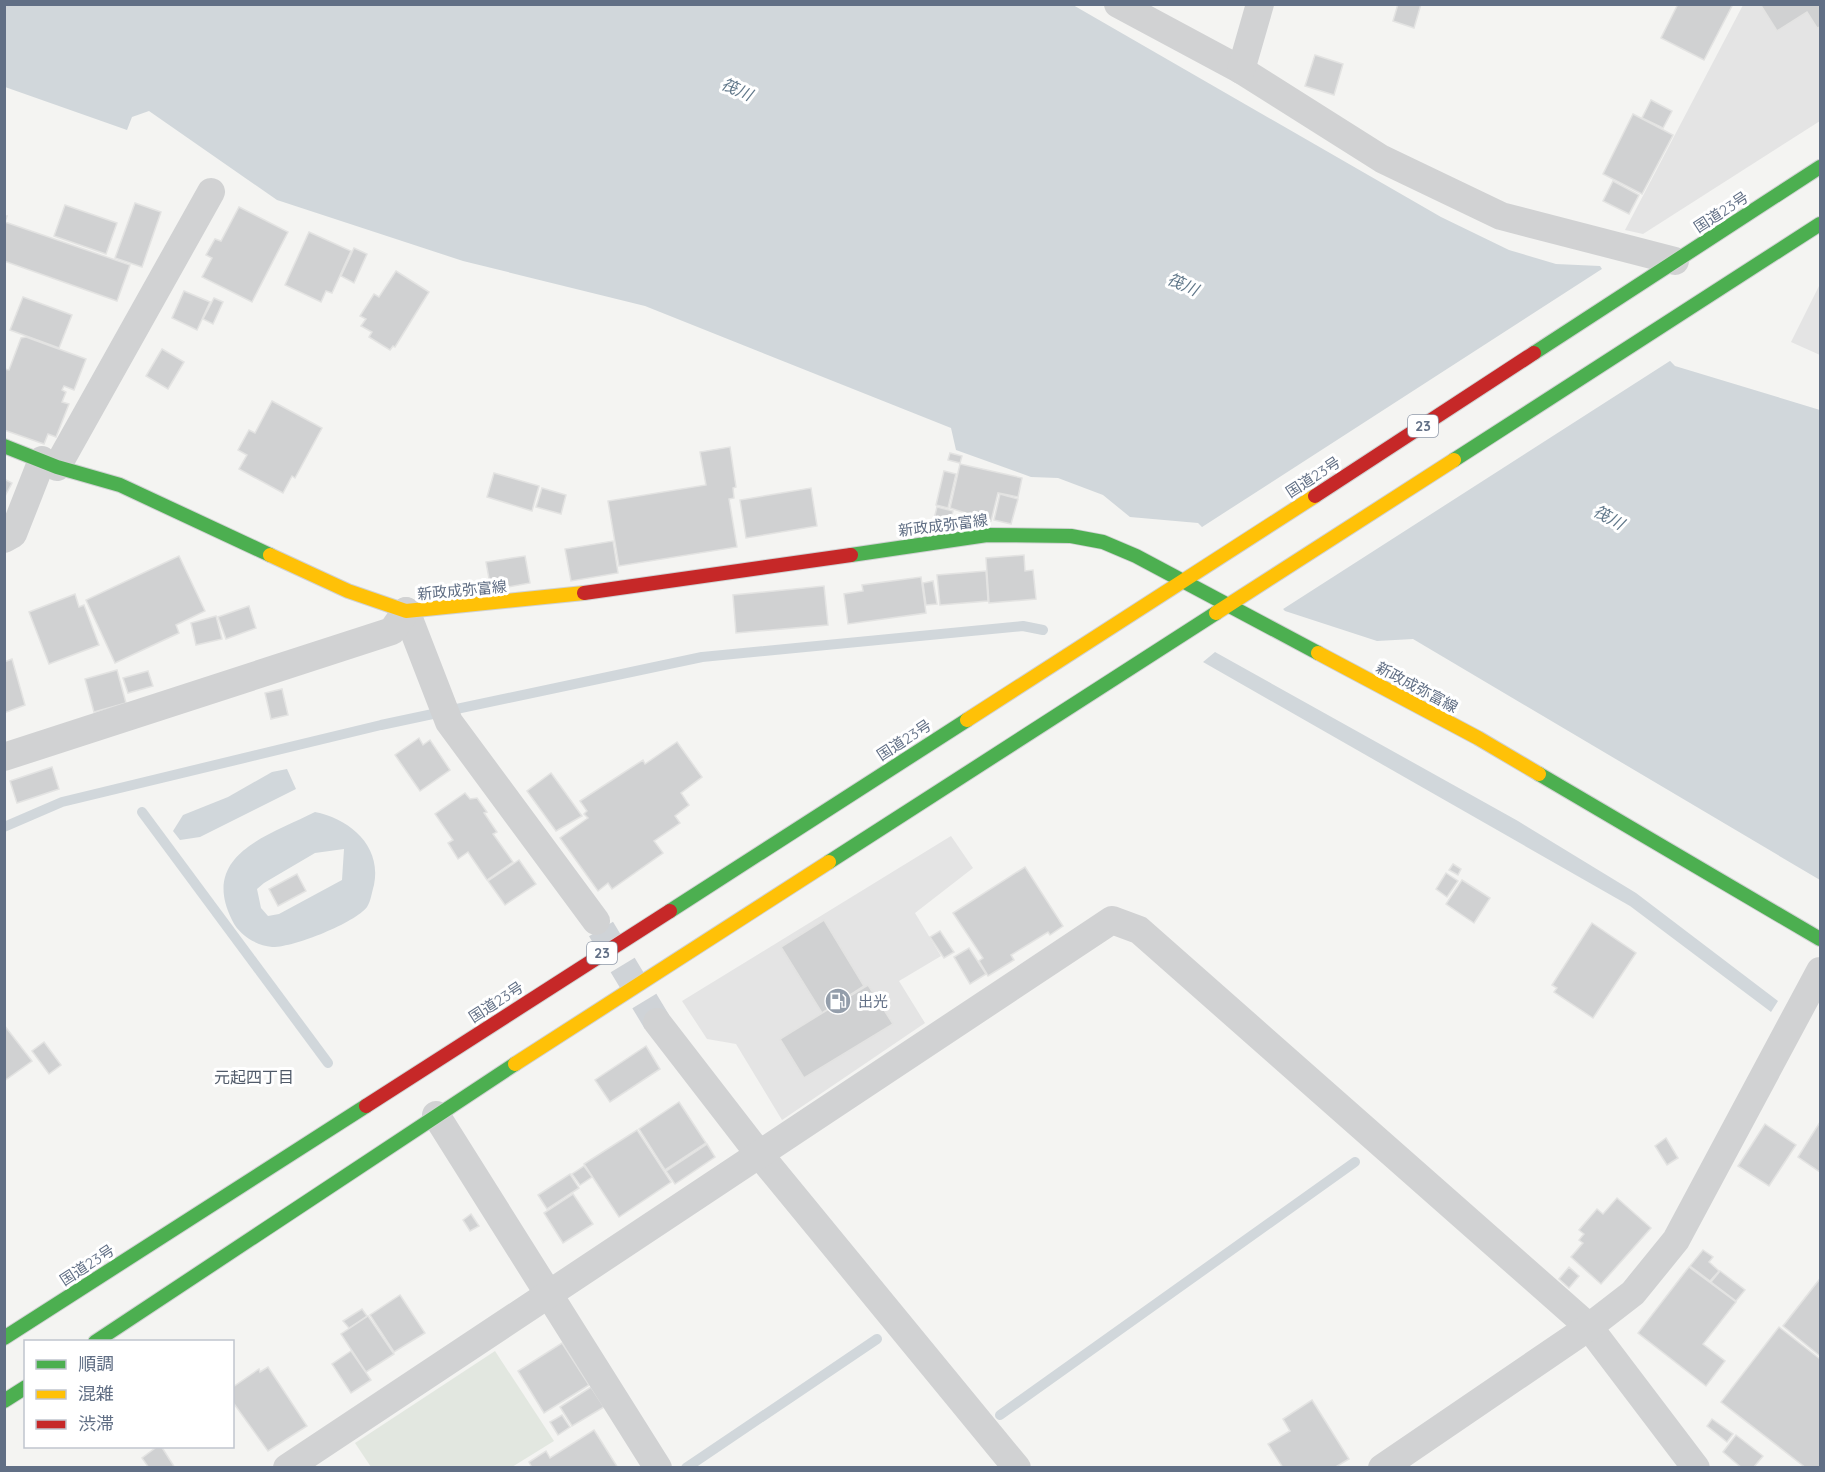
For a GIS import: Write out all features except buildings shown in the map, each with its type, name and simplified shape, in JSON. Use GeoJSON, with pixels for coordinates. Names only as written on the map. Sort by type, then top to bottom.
{"type":"FeatureCollection","features":[{"type":"Feature","properties":{"kind":"main road","name":"国道23号"},"geometry":{"type":"LineString","coordinates":[[4,1338],[1201,570],[1821,167]]}},
{"type":"Feature","properties":{"kind":"main road"},"geometry":{"type":"LineString","coordinates":[[96,1340],[436,1115],[1229,607],[1821,224]]}},
{"type":"Feature","properties":{"kind":"main road","name":"新政成弥富線"},"geometry":{"type":"LineString","coordinates":[[4,446],[120,485],[348,591],[406,611],[552,598],[987,535],[1071,536],[1102,542],[1136,556],[1478,738],[1821,939]]}},
{"type":"Feature","properties":{"kind":"main road"},"geometry":{"type":"LineString","coordinates":[[4,1401],[24,1388]]}},
{"type":"Feature","properties":{"kind":"street"},"geometry":{"type":"LineString","coordinates":[[1119,4],[1241,70],[1382,159],[1501,216],[1675,261]]}},
{"type":"Feature","properties":{"kind":"street"},"geometry":{"type":"LineString","coordinates":[[1241,70],[1260,4]]}},
{"type":"Feature","properties":{"kind":"street"},"geometry":{"type":"LineString","coordinates":[[4,538],[13,534],[49,463],[211,192]]}},
{"type":"Feature","properties":{"kind":"street"},"geometry":{"type":"LineString","coordinates":[[406,611],[445,710],[596,921]]}},
{"type":"Feature","properties":{"kind":"street"},"geometry":{"type":"LineString","coordinates":[[4,757],[392,631],[406,611]]}},
{"type":"Feature","properties":{"kind":"street"},"geometry":{"type":"LineString","coordinates":[[287,1467],[1112,920],[1139,930],[1589,1327],[1696,1467]]}},
{"type":"Feature","properties":{"kind":"street"},"geometry":{"type":"LineString","coordinates":[[1382,1467],[1589,1327],[1633,1293],[1676,1240],[1821,971]]}},
{"type":"Feature","properties":{"kind":"street"},"geometry":{"type":"LineString","coordinates":[[657,1022],[759,1154],[1017,1467]]}},
{"type":"Feature","properties":{"kind":"street"},"geometry":{"type":"LineString","coordinates":[[436,1115],[547,1295],[658,1467]]}},
{"type":"Feature","properties":{"kind":"shaded area"},"geometry":{"type":"Polygon","coordinates":[[[1743,5],[1820,5],[1820,121],[1643,234],[1625,230],[1743,5]]]}},
{"type":"Feature","properties":{"kind":"shaded area"},"geometry":{"type":"Polygon","coordinates":[[[1820,284],[1820,355],[1791,342],[1820,284]]]}},
{"type":"Feature","properties":{"kind":"shaded area"},"geometry":{"type":"Polygon","coordinates":[[[951,836],[973,868],[915,913],[941,956],[899,981],[925,1023],[782,1120],[736,1044],[707,1039],[682,1001],[951,836]]]}},
{"type":"Feature","properties":{"kind":"shaded area"},"geometry":{"type":"Polygon","coordinates":[[[495,1351],[554,1441],[512,1467],[371,1467],[355,1443],[495,1351]]]}},
{"type":"Feature","properties":{"kind":"water","name":"筏川"},"geometry":{"type":"Polygon","coordinates":[[[5,5],[1073,5],[1441,217],[1509,250],[1556,264],[1600,266],[1647,337],[1675,366],[1820,410],[1820,880],[1413,639],[1377,641],[1285,611],[1198,523],[1130,517],[1103,495],[1058,478],[1031,477],[956,450],[951,428],[645,306],[463,261],[277,200],[149,111],[132,117],[127,130],[5,87],[5,5]]]}},
{"type":"Feature","properties":{"kind":"water"},"geometry":{"type":"Polygon","coordinates":[[[1215,652],[1518,821],[1636,893],[1778,1001],[1771,1012],[1630,906],[1203,662],[1215,652]]]}},
{"type":"Feature","properties":{"kind":"water"},"geometry":{"type":"Polygon","coordinates":[[[287,769],[296,789],[200,837],[180,840],[173,831],[183,815],[228,797],[272,772],[287,769]]]}},
{"type":"Feature","properties":{"kind":"water"},"geometry":{"type":"Polygon","coordinates":[[[315,812],[340,821],[351,828],[368,846],[375,871],[370,902],[350,920],[308,939],[272,947],[254,942],[235,925],[224,897],[225,879],[232,863],[244,850],[260,839],[315,812]],[[344,849],[315,853],[257,889],[261,908],[268,916],[279,914],[342,880],[344,849]]]}},
{"type":"Feature","properties":{"kind":"pier"},"geometry":{"type":"Polygon","coordinates":[[[1605,267],[1649,335],[1673,359],[1280,611],[1199,529],[1605,267]]]}},
{"type":"Feature","properties":{"kind":"waterway"},"geometry":{"type":"LineString","coordinates":[[4,827],[62,802],[381,725],[702,657],[1023,626],[1043,630]]}},
{"type":"Feature","properties":{"kind":"waterway"},"geometry":{"type":"LineString","coordinates":[[142,812],[328,1063]]}},
{"type":"Feature","properties":{"kind":"waterway"},"geometry":{"type":"LineString","coordinates":[[1000,1415],[1355,1162]]}},
{"type":"Feature","properties":{"kind":"waterway"},"geometry":{"type":"LineString","coordinates":[[686,1468],[877,1339]]}},
{"type":"Feature","properties":{"kind":"tunnel"},"geometry":{"type":"LineString","coordinates":[[601,929],[657,1022]]}},
{"type":"Feature","properties":{"kind":"traffic: fast"},"geometry":{"type":"LineString","coordinates":[[1534,353],[1820,167]]}},
{"type":"Feature","properties":{"kind":"traffic: fast"},"geometry":{"type":"LineString","coordinates":[[1454,460],[1820,224]]}},
{"type":"Feature","properties":{"kind":"traffic: fast"},"geometry":{"type":"LineString","coordinates":[[4,446],[57,467],[120,485],[270,555]]}},
{"type":"Feature","properties":{"kind":"traffic: fast"},"geometry":{"type":"LineString","coordinates":[[851,555],[987,535],[1071,536],[1103,542],[1136,556],[1318,653]]}},
{"type":"Feature","properties":{"kind":"traffic: fast"},"geometry":{"type":"LineString","coordinates":[[829,862],[1216,613]]}},
{"type":"Feature","properties":{"kind":"traffic: fast"},"geometry":{"type":"LineString","coordinates":[[670,911],[967,720]]}},
{"type":"Feature","properties":{"kind":"traffic: fast"},"geometry":{"type":"LineString","coordinates":[[1539,774],[1820,939]]}},
{"type":"Feature","properties":{"kind":"traffic: fast"},"geometry":{"type":"LineString","coordinates":[[98,1340],[515,1064]]}},
{"type":"Feature","properties":{"kind":"traffic: fast"},"geometry":{"type":"LineString","coordinates":[[4,1338],[366,1106]]}},
{"type":"Feature","properties":{"kind":"traffic: fast"},"geometry":{"type":"LineString","coordinates":[[4,1401],[24,1388]]}},
{"type":"Feature","properties":{"kind":"traffic: slow"},"geometry":{"type":"LineString","coordinates":[[1216,613],[1454,460]]}},
{"type":"Feature","properties":{"kind":"traffic: slow"},"geometry":{"type":"LineString","coordinates":[[967,720],[1315,496]]}},
{"type":"Feature","properties":{"kind":"traffic: slow"},"geometry":{"type":"LineString","coordinates":[[270,555],[348,591],[406,611],[584,593]]}},
{"type":"Feature","properties":{"kind":"traffic: slow"},"geometry":{"type":"LineString","coordinates":[[1318,653],[1478,738],[1539,774]]}},
{"type":"Feature","properties":{"kind":"traffic: slow"},"geometry":{"type":"LineString","coordinates":[[515,1064],[829,862]]}},
{"type":"Feature","properties":{"kind":"traffic: jam"},"geometry":{"type":"LineString","coordinates":[[1315,496],[1534,353]]}},
{"type":"Feature","properties":{"kind":"traffic: jam"},"geometry":{"type":"LineString","coordinates":[[584,593],[851,555]]}},
{"type":"Feature","properties":{"kind":"traffic: jam"},"geometry":{"type":"LineString","coordinates":[[366,1106],[670,911]]}},
{"type":"Feature","properties":{"kind":"place","name":"出光"},"geometry":{"type":"Point","coordinates":[838,1001]}},
{"type":"Feature","properties":{"kind":"district","name":"元起四丁目"},"geometry":{"type":"Point","coordinates":[254,1077]}}]}
